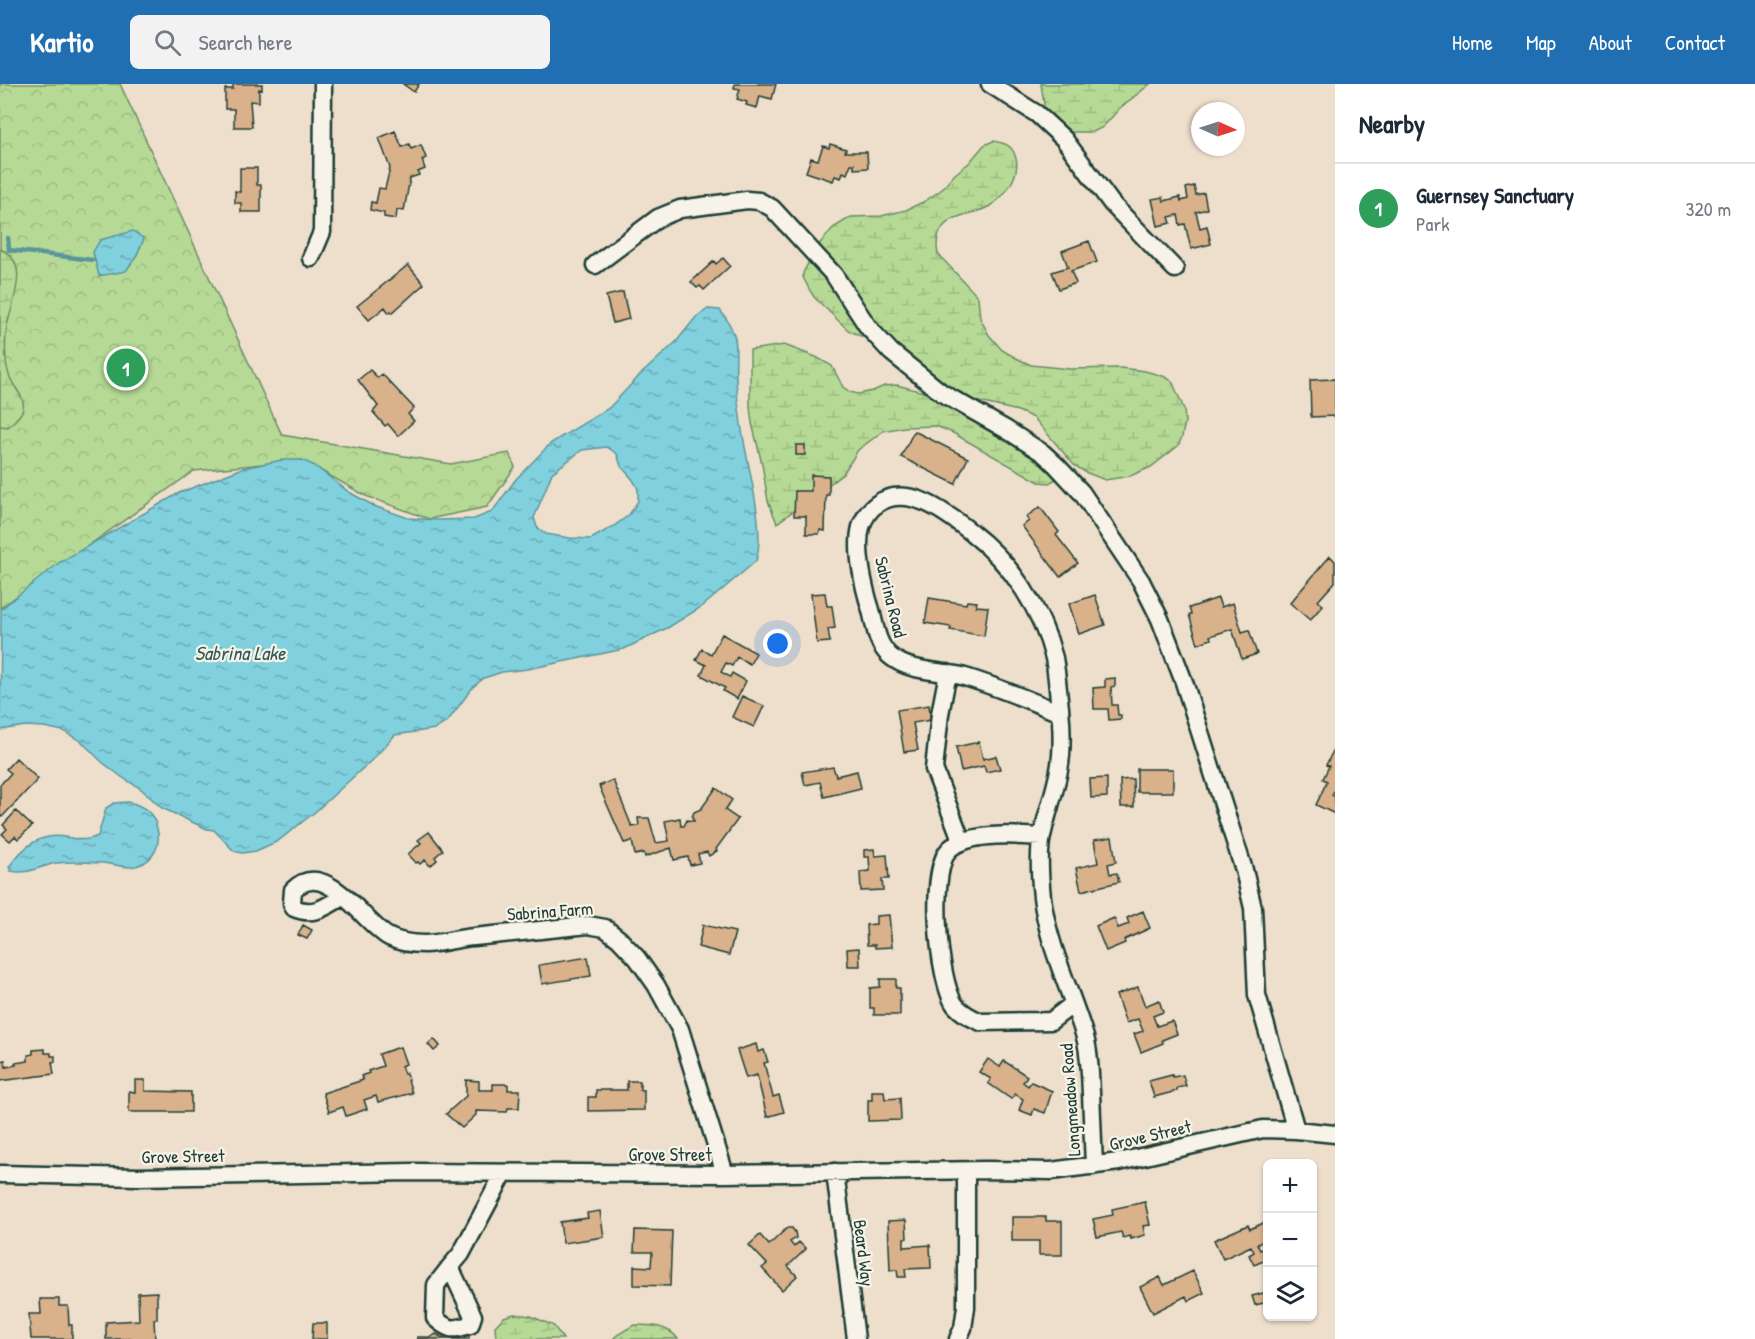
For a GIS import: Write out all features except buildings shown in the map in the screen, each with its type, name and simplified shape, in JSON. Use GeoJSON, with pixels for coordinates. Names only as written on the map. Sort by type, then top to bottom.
{"type":"FeatureCollection","features":[{"type":"Feature","properties":{"kind":"street"},"geometry":{"type":"LineString","coordinates":[[311,258],[322,232],[323,84]]}},
{"type":"Feature","properties":{"kind":"street"},"geometry":{"type":"LineString","coordinates":[[990,84],[1037,114],[1064,139],[1112,204],[1176,269]]}},
{"type":"Feature","properties":{"kind":"street"},"geometry":{"type":"LineString","coordinates":[[595,265],[658,218],[680,209],[747,200],[759,201],[772,208],[834,275],[868,327],[891,352],[942,393],[1044,453],[1082,493],[1141,581],[1160,619],[1184,682],[1244,870],[1253,908],[1257,995],[1296,1130]]}},
{"type":"Feature","properties":{"kind":"street","name":"Sabrina Road"},"geometry":{"type":"LineString","coordinates":[[1060,712],[1006,690],[948,673],[916,668],[899,662],[886,652],[878,636],[862,572],[860,537],[865,518],[872,508],[879,502],[892,497],[909,497],[934,506],[992,548],[1006,565],[1033,605],[1047,638],[1055,666],[1060,712],[1061,756]]}},
{"type":"Feature","properties":{"kind":"street"},"geometry":{"type":"LineString","coordinates":[[948,673],[940,714],[934,769],[962,842],[1007,835],[1042,837]]}},
{"type":"Feature","properties":{"kind":"street","name":"Longmeadow Road"},"geometry":{"type":"LineString","coordinates":[[1061,756],[1042,837],[1041,878],[1044,908],[1060,967],[1086,1040],[1090,1070],[1094,1166]]}},
{"type":"Feature","properties":{"kind":"street","name":"Longmeadow Road"},"geometry":{"type":"LineString","coordinates":[[962,842],[952,847],[943,856],[937,887],[941,959],[950,994],[955,1004],[962,1012],[981,1022],[1052,1021],[1083,1032]]}},
{"type":"Feature","properties":{"kind":"street","name":"Sabrina Farm"},"geometry":{"type":"LineString","coordinates":[[344,896],[388,936],[407,943],[426,944],[470,937],[588,925],[605,928],[637,958],[656,985],[680,1029],[726,1174]]}},
{"type":"Feature","properties":{"kind":"street","name":"Longmeadow Road"},"geometry":{"type":"LineString","coordinates":[[1052,1021],[1073,1004]]}},
{"type":"Feature","properties":{"kind":"street","name":"Grove Street"},"geometry":{"type":"LineString","coordinates":[[0,1174],[139,1177],[396,1172],[726,1174],[1051,1171],[1119,1162],[1263,1129],[1335,1134]]}},
{"type":"Feature","properties":{"kind":"street"},"geometry":{"type":"LineString","coordinates":[[958,1339],[963,1328],[966,1307],[966,1171]]}},
{"type":"Feature","properties":{"kind":"street","name":"Beard Way"},"geometry":{"type":"LineString","coordinates":[[835,1172],[856,1339]]}},
{"type":"Feature","properties":{"kind":"street"},"geometry":{"type":"LineString","coordinates":[[450,1267],[462,1254],[504,1173]]}},
{"type":"Feature","properties":{"kind":"green space"},"geometry":{"type":"Polygon","coordinates":[[[0,84],[120,84],[282,435],[451,464],[509,453],[515,467],[487,507],[429,519],[366,496],[302,460],[194,471],[0,608],[0,84]]]}},
{"type":"Feature","properties":{"kind":"green space"},"geometry":{"type":"Polygon","coordinates":[[[1041,84],[1150,84],[1120,108],[1103,127],[1093,132],[1061,132],[1041,119],[1044,104],[1041,84]]]}},
{"type":"Feature","properties":{"kind":"green space"},"geometry":{"type":"Polygon","coordinates":[[[993,141],[1009,146],[1015,155],[1017,162],[1011,184],[990,206],[948,222],[939,233],[938,254],[978,297],[980,318],[989,335],[1002,350],[1016,358],[1031,365],[1070,369],[1120,368],[1145,371],[1172,381],[1184,409],[1185,422],[1182,437],[1178,446],[1151,467],[1130,476],[1105,480],[1085,472],[1074,465],[1034,418],[1018,411],[971,400],[920,372],[873,342],[848,330],[814,297],[803,277],[816,248],[833,228],[851,217],[881,216],[906,210],[925,201],[941,190],[984,145],[993,141]]]}},
{"type":"Feature","properties":{"kind":"green space"},"geometry":{"type":"Polygon","coordinates":[[[0,249],[16,264],[18,275],[6,333],[6,354],[9,375],[21,396],[23,409],[8,427],[0,426],[0,249]]]}},
{"type":"Feature","properties":{"kind":"green space"},"geometry":{"type":"Polygon","coordinates":[[[784,345],[816,357],[832,366],[843,387],[850,392],[858,394],[884,386],[897,385],[927,393],[945,404],[1030,442],[1055,471],[1056,479],[1049,483],[1039,482],[953,433],[936,426],[904,427],[883,431],[858,450],[843,474],[777,523],[768,501],[752,423],[750,350],[784,345]]]}},
{"type":"Feature","properties":{"kind":"green space"},"geometry":{"type":"Polygon","coordinates":[[[514,1314],[531,1316],[554,1326],[563,1339],[496,1339],[495,1326],[504,1317],[514,1314]]]}},
{"type":"Feature","properties":{"kind":"green space"},"geometry":{"type":"Polygon","coordinates":[[[634,1325],[664,1328],[678,1339],[613,1339],[634,1325]]]}},
{"type":"Feature","properties":{"kind":"water"},"geometry":{"type":"Polygon","coordinates":[[[133,231],[144,239],[136,257],[126,271],[99,276],[93,252],[100,240],[133,231]]]}},
{"type":"Feature","properties":{"kind":"water","name":"Sabrina Lake"},"geometry":{"type":"Polygon","coordinates":[[[708,309],[720,310],[735,338],[737,395],[757,510],[759,546],[756,561],[703,606],[669,627],[624,649],[528,669],[502,672],[484,678],[473,687],[447,722],[435,729],[395,735],[374,758],[315,812],[278,841],[256,851],[242,853],[234,851],[214,830],[207,829],[162,808],[140,788],[102,762],[81,741],[63,731],[25,726],[0,730],[1,609],[60,562],[179,493],[243,468],[282,460],[302,460],[315,466],[349,492],[374,506],[408,518],[474,519],[492,512],[516,479],[551,443],[609,408],[676,342],[696,317],[708,309]],[[607,447],[582,450],[552,473],[534,518],[537,527],[546,534],[591,539],[629,515],[638,501],[638,489],[621,466],[617,454],[607,447]]]}},
{"type":"Feature","properties":{"kind":"water"},"geometry":{"type":"Polygon","coordinates":[[[128,802],[147,810],[157,828],[156,849],[144,863],[123,867],[103,863],[67,862],[29,871],[11,871],[9,867],[20,853],[40,839],[56,836],[86,839],[98,836],[106,808],[114,803],[128,802]]]}},
{"type":"Feature","properties":{"kind":"waterway"},"geometry":{"type":"LineString","coordinates":[[8,238],[9,250],[93,260]]}},
{"type":"Feature","properties":{"kind":"place","name":"Guernsey Sanctuary"},"geometry":{"type":"Point","coordinates":[126,368]}}]}
